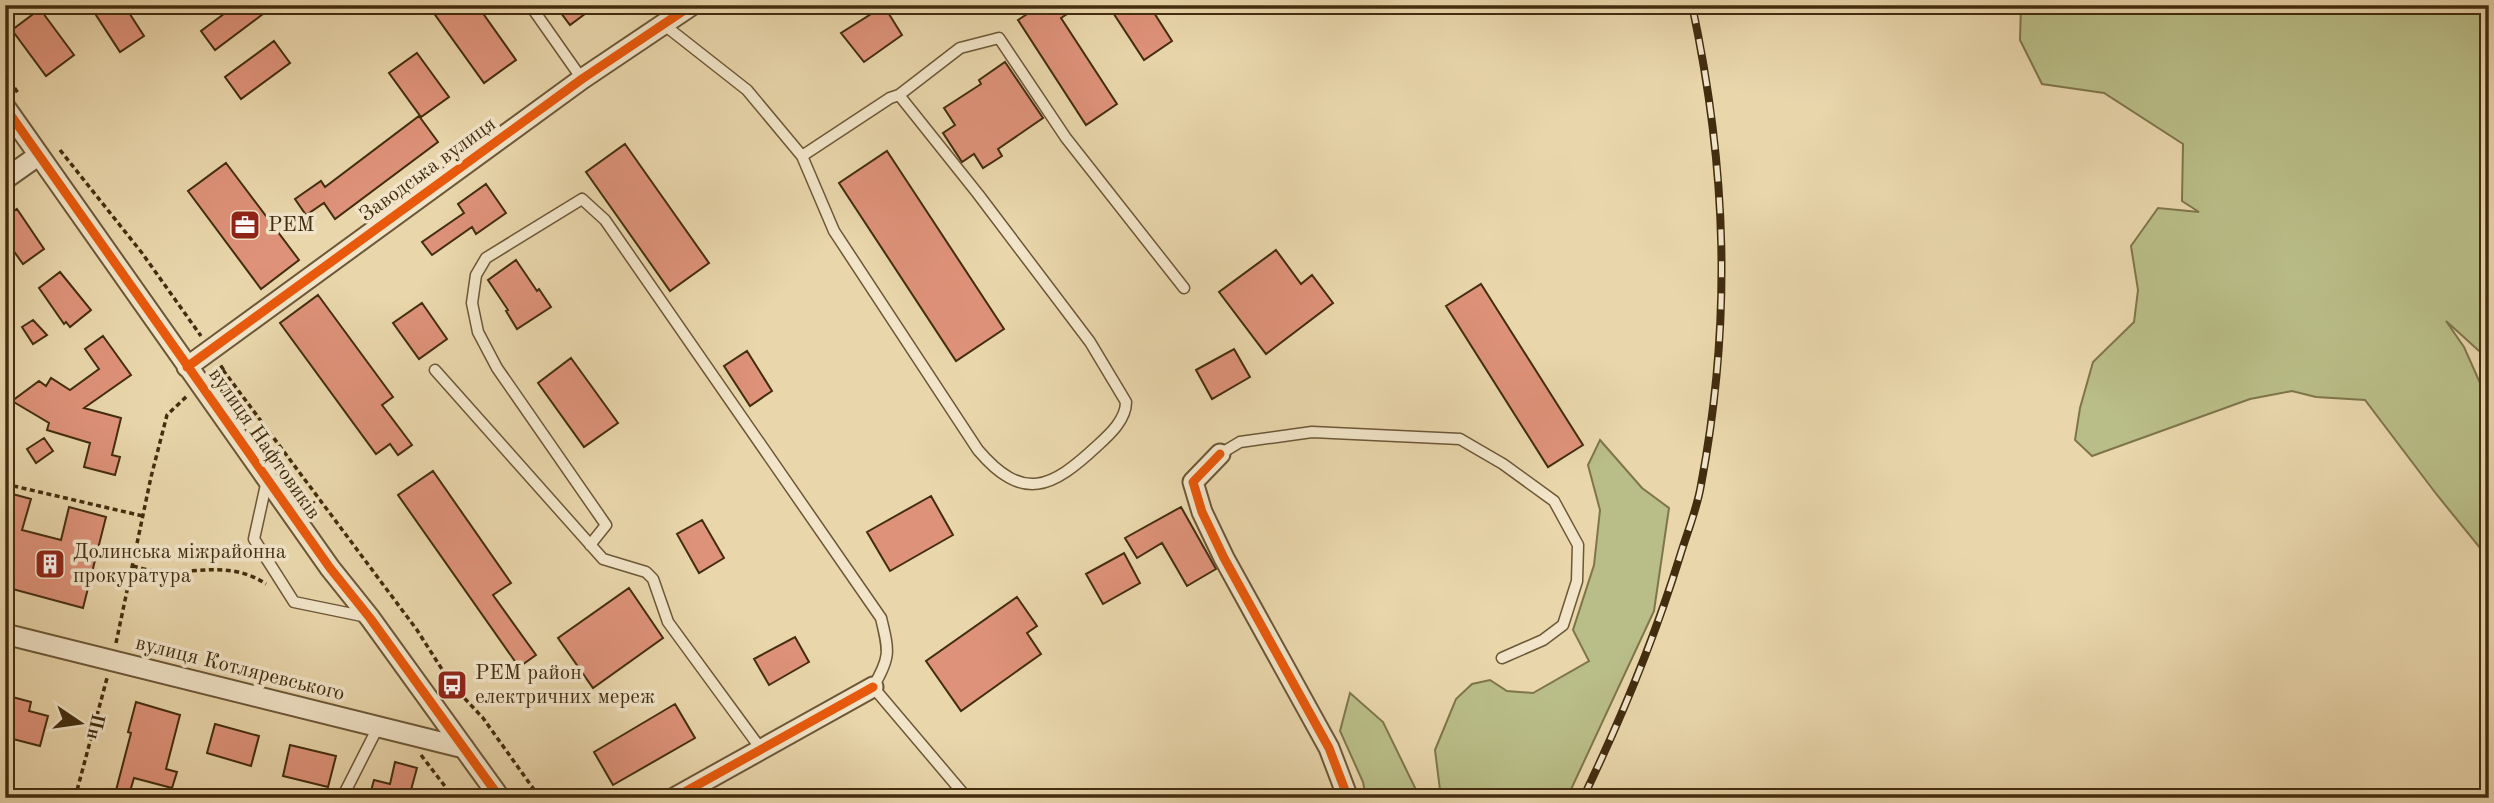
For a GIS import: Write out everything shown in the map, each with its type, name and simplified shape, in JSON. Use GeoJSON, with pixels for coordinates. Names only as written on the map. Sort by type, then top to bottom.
{"type":"FeatureCollection","features":[{"type":"Feature","properties":{"kind":"street","name":"Заводська вулиця"},"geometry":{"type":"LineString","coordinates":[[187,367],[582,79],[692,5]]}},
{"type":"Feature","properties":{"kind":"street","name":"вулиця Нафтовиків"},"geometry":{"type":"LineString","coordinates":[[12,101],[39,155],[187,367],[499,798]]}},
{"type":"Feature","properties":{"kind":"street"},"geometry":{"type":"LineString","coordinates":[[5,179],[39,155]]}},
{"type":"Feature","properties":{"kind":"street"},"geometry":{"type":"LineString","coordinates":[[1220,454],[1193,482],[1202,512],[1242,592],[1329,748],[1348,798]]}},
{"type":"Feature","properties":{"kind":"street","name":"вулиця Котляревського"},"geometry":{"type":"LineString","coordinates":[[5,634],[464,748]]}},
{"type":"Feature","properties":{"kind":"street"},"geometry":{"type":"LineString","coordinates":[[674,798],[873,687]]}},
{"type":"Feature","properties":{"kind":"lane"},"geometry":{"type":"LineString","coordinates":[[530,5],[582,79]]}},
{"type":"Feature","properties":{"kind":"lane"},"geometry":{"type":"LineString","coordinates":[[663,24],[747,90],[802,156],[834,231],[978,450],[994,469],[1012,481],[1042,484],[1070,471],[1111,433],[1126,410],[1126,402],[1090,342],[899,95]]}},
{"type":"Feature","properties":{"kind":"lane"},"geometry":{"type":"LineString","coordinates":[[802,156],[890,98],[899,95],[960,48],[999,38],[1066,138],[1184,288]]}},
{"type":"Feature","properties":{"kind":"lane"},"geometry":{"type":"LineString","coordinates":[[590,545],[607,525],[497,368],[478,332],[472,303],[475,275],[486,258],[582,199],[605,220],[881,618],[888,648],[883,670],[873,687],[967,798]]}},
{"type":"Feature","properties":{"kind":"lane"},"geometry":{"type":"LineString","coordinates":[[435,370],[603,559],[646,572],[653,579],[667,622],[761,749]]}},
{"type":"Feature","properties":{"kind":"lane"},"geometry":{"type":"LineString","coordinates":[[1220,454],[1240,442],[1312,432],[1460,439],[1503,464],[1554,500],[1578,545],[1577,581],[1563,625],[1543,640],[1502,658]]}},
{"type":"Feature","properties":{"kind":"lane"},"geometry":{"type":"LineString","coordinates":[[267,480],[254,539],[294,602],[370,618]]}},
{"type":"Feature","properties":{"kind":"lane"},"geometry":{"type":"LineString","coordinates":[[342,798],[378,727]]}},
{"type":"Feature","properties":{"kind":"path"},"geometry":{"type":"LineString","coordinates":[[5,74],[12,101]]}},
{"type":"Feature","properties":{"kind":"path"},"geometry":{"type":"LineString","coordinates":[[58,148],[142,253],[223,369],[417,630],[452,685],[483,718],[540,798]]}},
{"type":"Feature","properties":{"kind":"path"},"geometry":{"type":"LineString","coordinates":[[75,798],[111,661],[167,415],[223,369]]}},
{"type":"Feature","properties":{"kind":"path"},"geometry":{"type":"LineString","coordinates":[[5,484],[143,516]]}},
{"type":"Feature","properties":{"kind":"path"},"geometry":{"type":"LineString","coordinates":[[133,566],[158,572],[207,569],[251,573],[294,602]]}},
{"type":"Feature","properties":{"kind":"green space"},"geometry":{"type":"Polygon","coordinates":[[[2021,5],[2489,5],[2489,360],[2446,321],[2464,347],[2489,403],[2489,559],[2365,400],[2316,397],[2292,391],[2250,399],[2092,456],[2075,440],[2080,408],[2093,362],[2134,322],[2138,290],[2131,246],[2158,208],[2199,212],[2182,201],[2183,144],[2104,93],[2042,84],[2020,40],[2021,5]]]}},
{"type":"Feature","properties":{"kind":"green space"},"geometry":{"type":"Polygon","coordinates":[[[1600,440],[1642,488],[1669,508],[1654,611],[1567,798],[1441,798],[1435,750],[1456,699],[1472,684],[1490,680],[1507,691],[1533,693],[1589,661],[1573,630],[1594,565],[1600,510],[1588,465],[1600,440]]]}},
{"type":"Feature","properties":{"kind":"green space"},"geometry":{"type":"Polygon","coordinates":[[[1350,693],[1383,722],[1420,798],[1366,798],[1363,782],[1340,731],[1350,693]]]}},
{"type":"Feature","properties":{"kind":"building"},"geometry":{"type":"Polygon","coordinates":[[[105,5],[124,5],[144,36],[120,52],[94,12],[105,5]]]}},
{"type":"Feature","properties":{"kind":"building"},"geometry":{"type":"Polygon","coordinates":[[[236,5],[275,5],[215,50],[201,31],[236,5]]]}},
{"type":"Feature","properties":{"kind":"building"},"geometry":{"type":"Polygon","coordinates":[[[428,5],[477,5],[516,60],[484,83],[428,5]]]}},
{"type":"Feature","properties":{"kind":"building"},"geometry":{"type":"Polygon","coordinates":[[[555,5],[597,5],[570,25],[555,5]]]}},
{"type":"Feature","properties":{"kind":"building"},"geometry":{"type":"Polygon","coordinates":[[[1041,5],[1081,5],[1061,18],[1117,104],[1086,125],[1018,20],[1041,5]]]}},
{"type":"Feature","properties":{"kind":"building"},"geometry":{"type":"Polygon","coordinates":[[[1108,5],[1149,5],[1172,41],[1144,60],[1108,5]]]}},
{"type":"Feature","properties":{"kind":"building"},"geometry":{"type":"Polygon","coordinates":[[[884,6],[902,35],[864,62],[841,33],[884,6]]]}},
{"type":"Feature","properties":{"kind":"building"},"geometry":{"type":"Polygon","coordinates":[[[40,9],[74,55],[46,76],[12,30],[40,9]]]}},
{"type":"Feature","properties":{"kind":"building"},"geometry":{"type":"Polygon","coordinates":[[[274,41],[290,63],[241,99],[225,77],[274,41]]]}},
{"type":"Feature","properties":{"kind":"building"},"geometry":{"type":"Polygon","coordinates":[[[417,53],[449,97],[421,117],[389,73],[417,53]]]}},
{"type":"Feature","properties":{"kind":"building"},"geometry":{"type":"Polygon","coordinates":[[[1005,62],[1043,118],[998,149],[1002,156],[983,168],[974,154],[962,162],[943,133],[955,125],[944,108],[981,84],[979,80],[1005,62]]]}},
{"type":"Feature","properties":{"kind":"building"},"geometry":{"type":"Polygon","coordinates":[[[419,116],[438,142],[335,219],[324,203],[306,215],[295,199],[321,181],[325,187],[419,116]]]}},
{"type":"Feature","properties":{"kind":"building"},"geometry":{"type":"Polygon","coordinates":[[[625,144],[709,263],[670,291],[586,172],[625,144]]]}},
{"type":"Feature","properties":{"kind":"building"},"geometry":{"type":"Polygon","coordinates":[[[887,151],[1004,329],[956,361],[839,183],[887,151]]]}},
{"type":"Feature","properties":{"kind":"building"},"geometry":{"type":"Polygon","coordinates":[[[226,163],[299,260],[261,289],[188,191],[226,163]]]}},
{"type":"Feature","properties":{"kind":"building"},"geometry":{"type":"Polygon","coordinates":[[[486,184],[506,213],[476,234],[472,227],[432,255],[422,242],[464,213],[458,204],[486,184]]]}},
{"type":"Feature","properties":{"kind":"building"},"geometry":{"type":"Polygon","coordinates":[[[17,209],[44,249],[23,264],[5,239],[5,217],[17,209]]]}},
{"type":"Feature","properties":{"kind":"building"},"geometry":{"type":"Polygon","coordinates":[[[1276,250],[1301,284],[1312,275],[1333,303],[1266,354],[1219,292],[1276,250]]]}},
{"type":"Feature","properties":{"kind":"building"},"geometry":{"type":"Polygon","coordinates":[[[516,260],[551,307],[517,329],[488,280],[516,260]]]}},
{"type":"Feature","properties":{"kind":"building"},"geometry":{"type":"Polygon","coordinates":[[[60,272],[91,310],[70,327],[66,322],[64,324],[39,288],[60,272]]]}},
{"type":"Feature","properties":{"kind":"building"},"geometry":{"type":"Polygon","coordinates":[[[1481,284],[1583,445],[1548,467],[1446,306],[1481,284]]]}},
{"type":"Feature","properties":{"kind":"building"},"geometry":{"type":"Polygon","coordinates":[[[318,295],[393,397],[382,405],[412,445],[398,455],[390,444],[376,454],[280,323],[318,295]]]}},
{"type":"Feature","properties":{"kind":"building"},"geometry":{"type":"Polygon","coordinates":[[[422,303],[447,339],[419,359],[393,323],[422,303]]]}},
{"type":"Feature","properties":{"kind":"building"},"geometry":{"type":"Polygon","coordinates":[[[33,320],[47,335],[33,344],[22,327],[33,320]]]}},
{"type":"Feature","properties":{"kind":"building"},"geometry":{"type":"Polygon","coordinates":[[[103,336],[131,375],[84,408],[121,418],[112,455],[120,457],[115,475],[84,467],[90,443],[47,430],[49,423],[12,401],[39,381],[46,386],[51,378],[70,390],[99,369],[85,349],[103,336]]]}},
{"type":"Feature","properties":{"kind":"building"},"geometry":{"type":"Polygon","coordinates":[[[1234,349],[1250,377],[1212,399],[1196,370],[1234,349]]]}},
{"type":"Feature","properties":{"kind":"building"},"geometry":{"type":"Polygon","coordinates":[[[747,351],[772,391],[750,406],[724,366],[747,351]]]}},
{"type":"Feature","properties":{"kind":"building"},"geometry":{"type":"Polygon","coordinates":[[[571,358],[618,423],[584,447],[538,383],[571,358]]]}},
{"type":"Feature","properties":{"kind":"building"},"geometry":{"type":"Polygon","coordinates":[[[44,438],[53,451],[36,463],[27,449],[44,438]]]}},
{"type":"Feature","properties":{"kind":"building"},"geometry":{"type":"Polygon","coordinates":[[[433,471],[511,583],[493,595],[536,655],[519,667],[398,495],[433,471]]]}},
{"type":"Feature","properties":{"kind":"building","name":"Долинська міжрайонна прокуратура"},"geometry":{"type":"Polygon","coordinates":[[[5,492],[31,499],[22,530],[61,540],[69,507],[106,517],[83,608],[5,587],[5,492]]]}},
{"type":"Feature","properties":{"kind":"building"},"geometry":{"type":"Polygon","coordinates":[[[931,496],[953,535],[890,571],[867,532],[931,496]]]}},
{"type":"Feature","properties":{"kind":"building"},"geometry":{"type":"Polygon","coordinates":[[[1181,507],[1216,569],[1187,586],[1162,543],[1137,558],[1125,538],[1181,507]]]}},
{"type":"Feature","properties":{"kind":"building"},"geometry":{"type":"Polygon","coordinates":[[[702,520],[724,558],[699,573],[677,534],[702,520]]]}},
{"type":"Feature","properties":{"kind":"building"},"geometry":{"type":"Polygon","coordinates":[[[1124,553],[1140,583],[1103,604],[1086,574],[1124,553]]]}},
{"type":"Feature","properties":{"kind":"building"},"geometry":{"type":"Polygon","coordinates":[[[629,588],[663,638],[593,688],[558,638],[629,588]]]}},
{"type":"Feature","properties":{"kind":"building"},"geometry":{"type":"Polygon","coordinates":[[[1017,597],[1037,626],[1027,633],[1041,654],[961,711],[926,661],[1017,597]]]}},
{"type":"Feature","properties":{"kind":"building"},"geometry":{"type":"Polygon","coordinates":[[[795,637],[809,662],[769,685],[754,659],[795,637]]]}},
{"type":"Feature","properties":{"kind":"building"},"geometry":{"type":"Polygon","coordinates":[[[5,695],[31,702],[29,711],[48,716],[40,746],[5,737],[5,695]]]}},
{"type":"Feature","properties":{"kind":"building"},"geometry":{"type":"Polygon","coordinates":[[[136,702],[180,715],[166,769],[177,772],[172,788],[134,778],[128,798],[114,798],[131,733],[128,732],[136,702]]]}},
{"type":"Feature","properties":{"kind":"building"},"geometry":{"type":"Polygon","coordinates":[[[675,704],[695,738],[613,785],[594,752],[675,704]]]}},
{"type":"Feature","properties":{"kind":"building"},"geometry":{"type":"Polygon","coordinates":[[[215,724],[259,736],[251,766],[207,753],[215,724]]]}},
{"type":"Feature","properties":{"kind":"building"},"geometry":{"type":"Polygon","coordinates":[[[290,745],[336,756],[328,787],[283,776],[290,745]]]}},
{"type":"Feature","properties":{"kind":"building"},"geometry":{"type":"Polygon","coordinates":[[[395,762],[417,768],[411,790],[424,793],[423,798],[369,798],[374,780],[390,784],[395,762]]]}},
{"type":"Feature","properties":{"kind":"railway"},"geometry":{"type":"LineString","coordinates":[[1583,798],[1636,679],[1670,587],[1697,503],[1711,424],[1718,364],[1721,245],[1713,126],[1692,5]]}},
{"type":"Feature","properties":{"kind":"cycle path"},"geometry":{"type":"LineString","coordinates":[[187,367],[582,79],[692,5]]}},
{"type":"Feature","properties":{"kind":"cycle path"},"geometry":{"type":"LineString","coordinates":[[5,107],[330,568],[370,618],[500,798]]}},
{"type":"Feature","properties":{"kind":"cycle path"},"geometry":{"type":"LineString","coordinates":[[1220,454],[1193,482],[1202,512],[1224,558],[1329,748],[1348,798]]}},
{"type":"Feature","properties":{"kind":"cycle path"},"geometry":{"type":"LineString","coordinates":[[674,798],[873,687]]}},
{"type":"Feature","properties":{"kind":"place","name":"РЕМ"},"geometry":{"type":"Point","coordinates":[245,225]}},
{"type":"Feature","properties":{"kind":"place","name":"Долинська міжрайонна прокуратура"},"geometry":{"type":"Point","coordinates":[50,564]}},
{"type":"Feature","properties":{"kind":"place","name":"РЕМ район електричних мереж"},"geometry":{"type":"Point","coordinates":[452,685]}}]}
